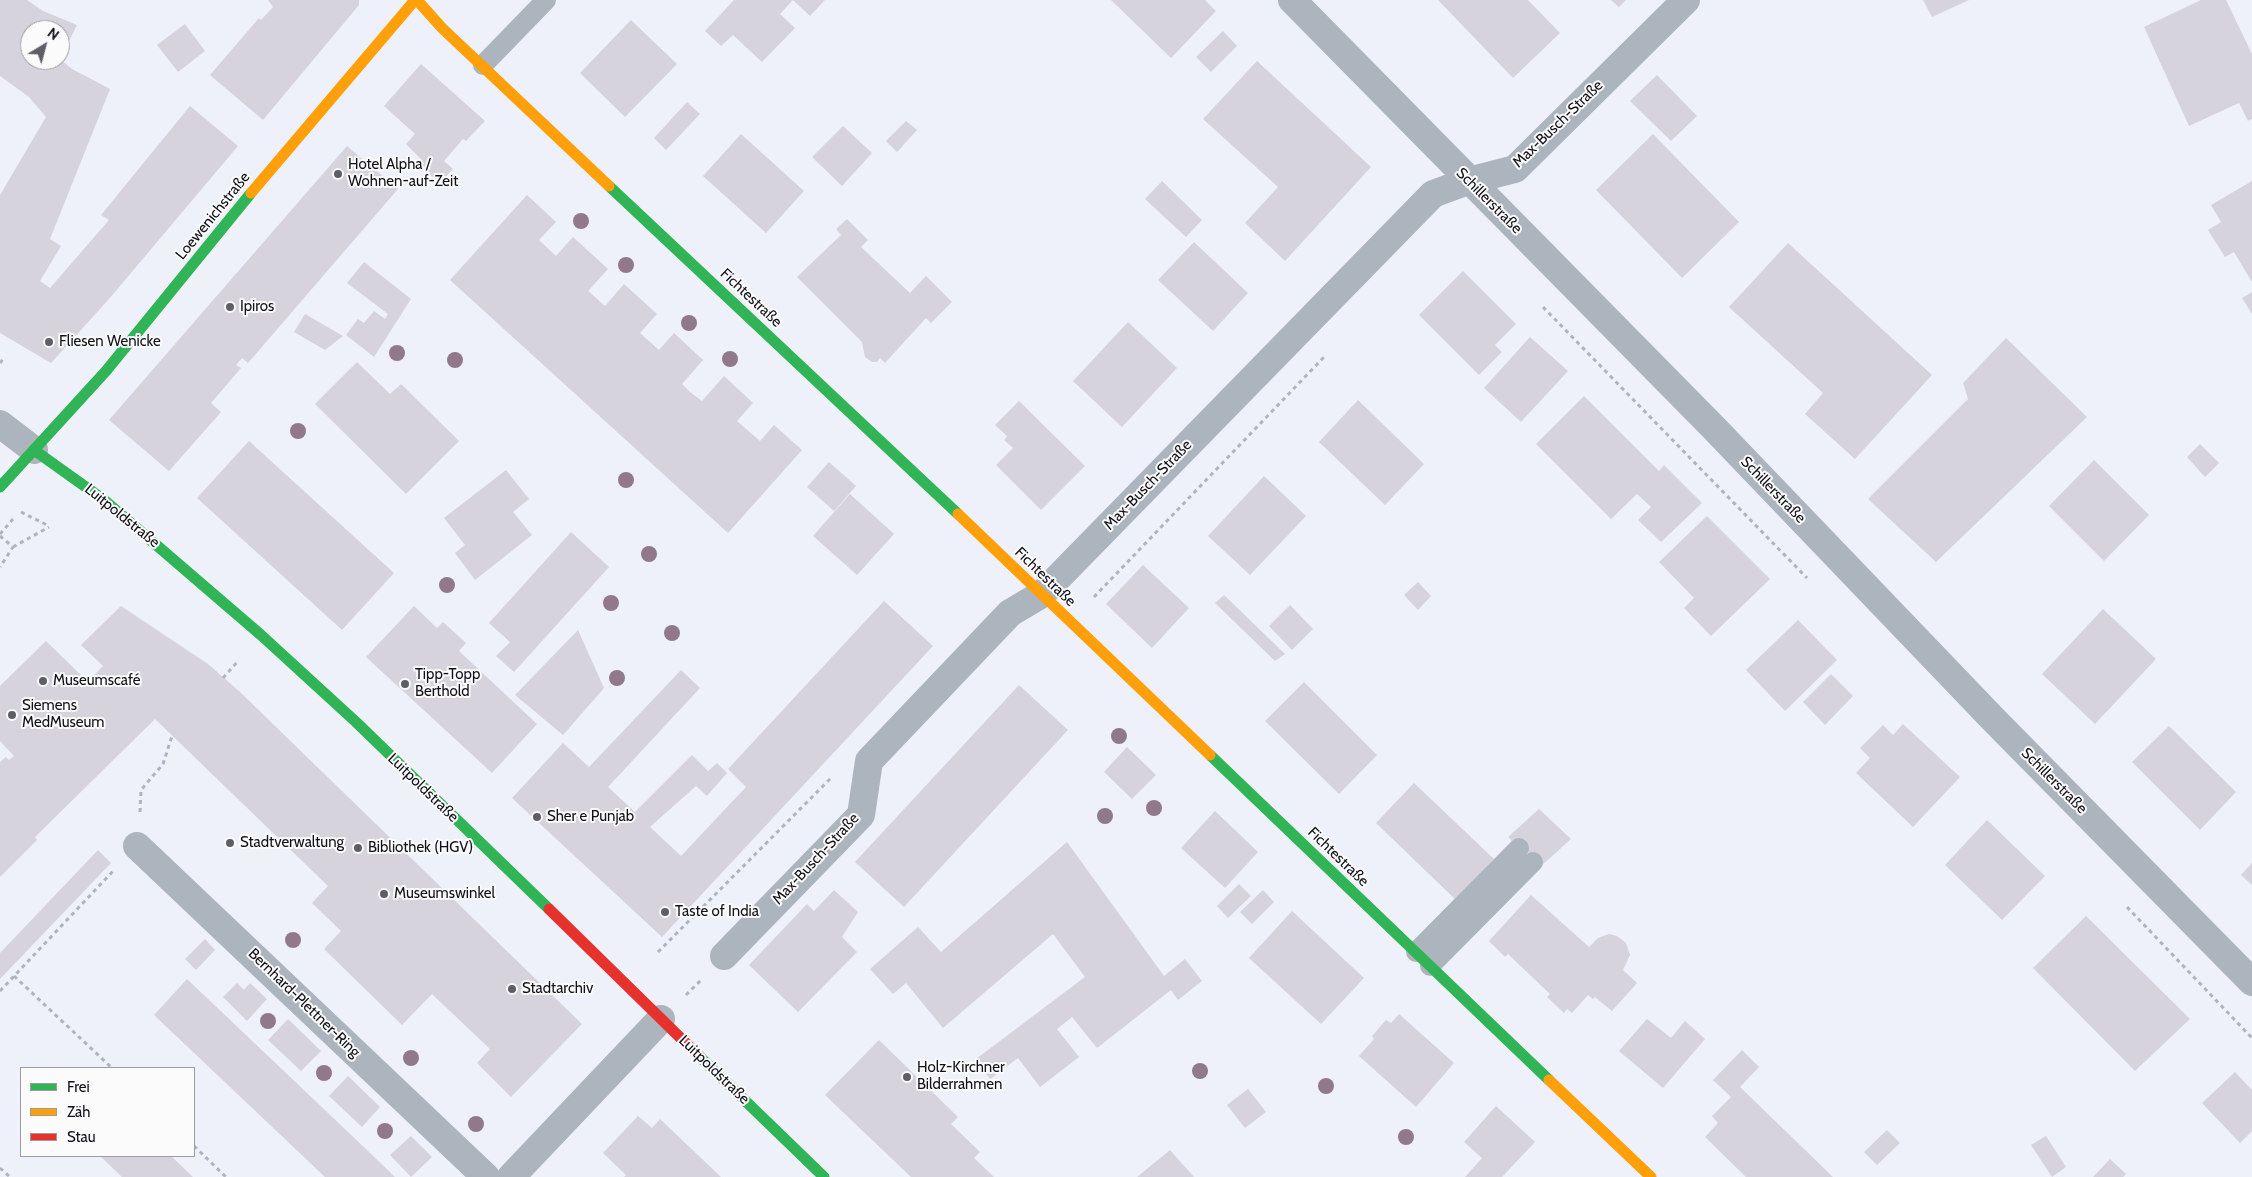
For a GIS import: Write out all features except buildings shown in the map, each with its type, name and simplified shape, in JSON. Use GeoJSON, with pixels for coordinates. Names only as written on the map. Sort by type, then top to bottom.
{"type":"FeatureCollection","features":[{"type":"Feature","properties":{"kind":"street","name":"Fichtestraße"},"geometry":{"type":"LineString","coordinates":[[416,0],[442,28],[1042,594],[1651,1177]]}},
{"type":"Feature","properties":{"kind":"street","name":"Loewenichstraße"},"geometry":{"type":"LineString","coordinates":[[0,487],[106,370],[278,161],[353,76],[416,0]]}},
{"type":"Feature","properties":{"kind":"street","name":"Schillerstraße"},"geometry":{"type":"LineString","coordinates":[[1292,0],[1713,427],[1993,719],[2252,982]]}},
{"type":"Feature","properties":{"kind":"street","name":"Max-Busch-Straße"},"geometry":{"type":"LineString","coordinates":[[724,956],[860,815],[869,761],[1010,613],[1042,594],[1433,194],[1468,180],[1515,169],[1686,0]]}},
{"type":"Feature","properties":{"kind":"street","name":"Luitpoldstraße"},"geometry":{"type":"LineString","coordinates":[[0,424],[104,500],[261,635],[356,722],[824,1177]]}},
{"type":"Feature","properties":{"kind":"street"},"geometry":{"type":"LineString","coordinates":[[0,447],[34,450]]}},
{"type":"Feature","properties":{"kind":"street","name":"Bernhard-Plettner-Ring"},"geometry":{"type":"LineString","coordinates":[[138,846],[470,1172]]}},
{"type":"Feature","properties":{"kind":"street"},"geometry":{"type":"LineString","coordinates":[[511,1177],[661,1019]]}},
{"type":"Feature","properties":{"kind":"lane"},"geometry":{"type":"LineString","coordinates":[[483,65],[546,0]]}},
{"type":"Feature","properties":{"kind":"lane"},"geometry":{"type":"LineString","coordinates":[[1416,952],[1519,848]]}},
{"type":"Feature","properties":{"kind":"lane"},"geometry":{"type":"LineString","coordinates":[[1430,966],[1533,862]]}},
{"type":"Feature","properties":{"kind":"path"},"geometry":{"type":"LineString","coordinates":[[1540,303],[1808,578]]}},
{"type":"Feature","properties":{"kind":"path"},"geometry":{"type":"LineString","coordinates":[[1042,594],[1092,599],[1327,354]]}},
{"type":"Feature","properties":{"kind":"path"},"geometry":{"type":"LineString","coordinates":[[0,567],[13,547],[49,526],[20,511],[0,535],[13,547]]}},
{"type":"Feature","properties":{"kind":"path"},"geometry":{"type":"LineString","coordinates":[[0,990],[138,846],[141,790],[163,764],[172,736]]}},
{"type":"Feature","properties":{"kind":"path"},"geometry":{"type":"LineString","coordinates":[[658,952],[830,778],[869,761]]}},
{"type":"Feature","properties":{"kind":"path"},"geometry":{"type":"LineString","coordinates":[[2123,903],[2252,1038]]}},
{"type":"Feature","properties":{"kind":"path"},"geometry":{"type":"LineString","coordinates":[[661,1019],[724,956]]}},
{"type":"Feature","properties":{"kind":"path"},"geometry":{"type":"LineString","coordinates":[[14,976],[111,1067]]}},
{"type":"Feature","properties":{"kind":"path"},"geometry":{"type":"LineString","coordinates":[[195,1147],[226,1177]]}},
{"type":"Feature","properties":{"kind":"path"},"geometry":{"type":"LineString","coordinates":[[0,1168],[10,1177]]}},
{"type":"Feature","properties":{"kind":"traffic: fast"},"geometry":{"type":"LineString","coordinates":[[609,186],[958,514]]}},
{"type":"Feature","properties":{"kind":"traffic: fast"},"geometry":{"type":"LineString","coordinates":[[0,487],[106,371],[251,193]]}},
{"type":"Feature","properties":{"kind":"traffic: fast"},"geometry":{"type":"LineString","coordinates":[[34,450],[104,500],[261,635],[356,722],[549,909]]}},
{"type":"Feature","properties":{"kind":"traffic: fast"},"geometry":{"type":"LineString","coordinates":[[1210,755],[1549,1080]]}},
{"type":"Feature","properties":{"kind":"traffic: fast"},"geometry":{"type":"LineString","coordinates":[[701,1058],[824,1177]]}},
{"type":"Feature","properties":{"kind":"traffic: slow"},"geometry":{"type":"LineString","coordinates":[[251,193],[415,0]]}},
{"type":"Feature","properties":{"kind":"traffic: slow"},"geometry":{"type":"LineString","coordinates":[[417,0],[442,28],[609,186]]}},
{"type":"Feature","properties":{"kind":"traffic: slow"},"geometry":{"type":"LineString","coordinates":[[958,514],[1210,755]]}},
{"type":"Feature","properties":{"kind":"traffic: slow"},"geometry":{"type":"LineString","coordinates":[[1549,1080],[1651,1177]]}},
{"type":"Feature","properties":{"kind":"traffic: jam"},"geometry":{"type":"LineString","coordinates":[[549,909],[701,1058]]}},
{"type":"Feature","properties":{"kind":"place","name":"Hotel Alpha / Wohnen-auf-Zeit"},"geometry":{"type":"Point","coordinates":[338,174]}},
{"type":"Feature","properties":{"kind":"place","name":"Ipiros"},"geometry":{"type":"Point","coordinates":[230,307]}},
{"type":"Feature","properties":{"kind":"place","name":"Fliesen Wenicke"},"geometry":{"type":"Point","coordinates":[49,342]}},
{"type":"Feature","properties":{"kind":"place","name":"Museumscafé"},"geometry":{"type":"Point","coordinates":[43,681]}},
{"type":"Feature","properties":{"kind":"place","name":"Tipp-Topp Berthold"},"geometry":{"type":"Point","coordinates":[405,684]}},
{"type":"Feature","properties":{"kind":"place","name":"Siemens MedMuseum"},"geometry":{"type":"Point","coordinates":[12,715]}},
{"type":"Feature","properties":{"kind":"place","name":"Sher e Punjab"},"geometry":{"type":"Point","coordinates":[537,817]}},
{"type":"Feature","properties":{"kind":"place","name":"Stadtverwaltung"},"geometry":{"type":"Point","coordinates":[230,843]}},
{"type":"Feature","properties":{"kind":"place","name":"Bibliothek (HGV)"},"geometry":{"type":"Point","coordinates":[358,848]}},
{"type":"Feature","properties":{"kind":"place","name":"Museumswinkel"},"geometry":{"type":"Point","coordinates":[384,894]}},
{"type":"Feature","properties":{"kind":"place","name":"Taste of India"},"geometry":{"type":"Point","coordinates":[665,912]}},
{"type":"Feature","properties":{"kind":"place","name":"Stadtarchiv"},"geometry":{"type":"Point","coordinates":[512,989]}},
{"type":"Feature","properties":{"kind":"place","name":"Holz-Kirchner Bilderrahmen"},"geometry":{"type":"Point","coordinates":[907,1077]}}]}
